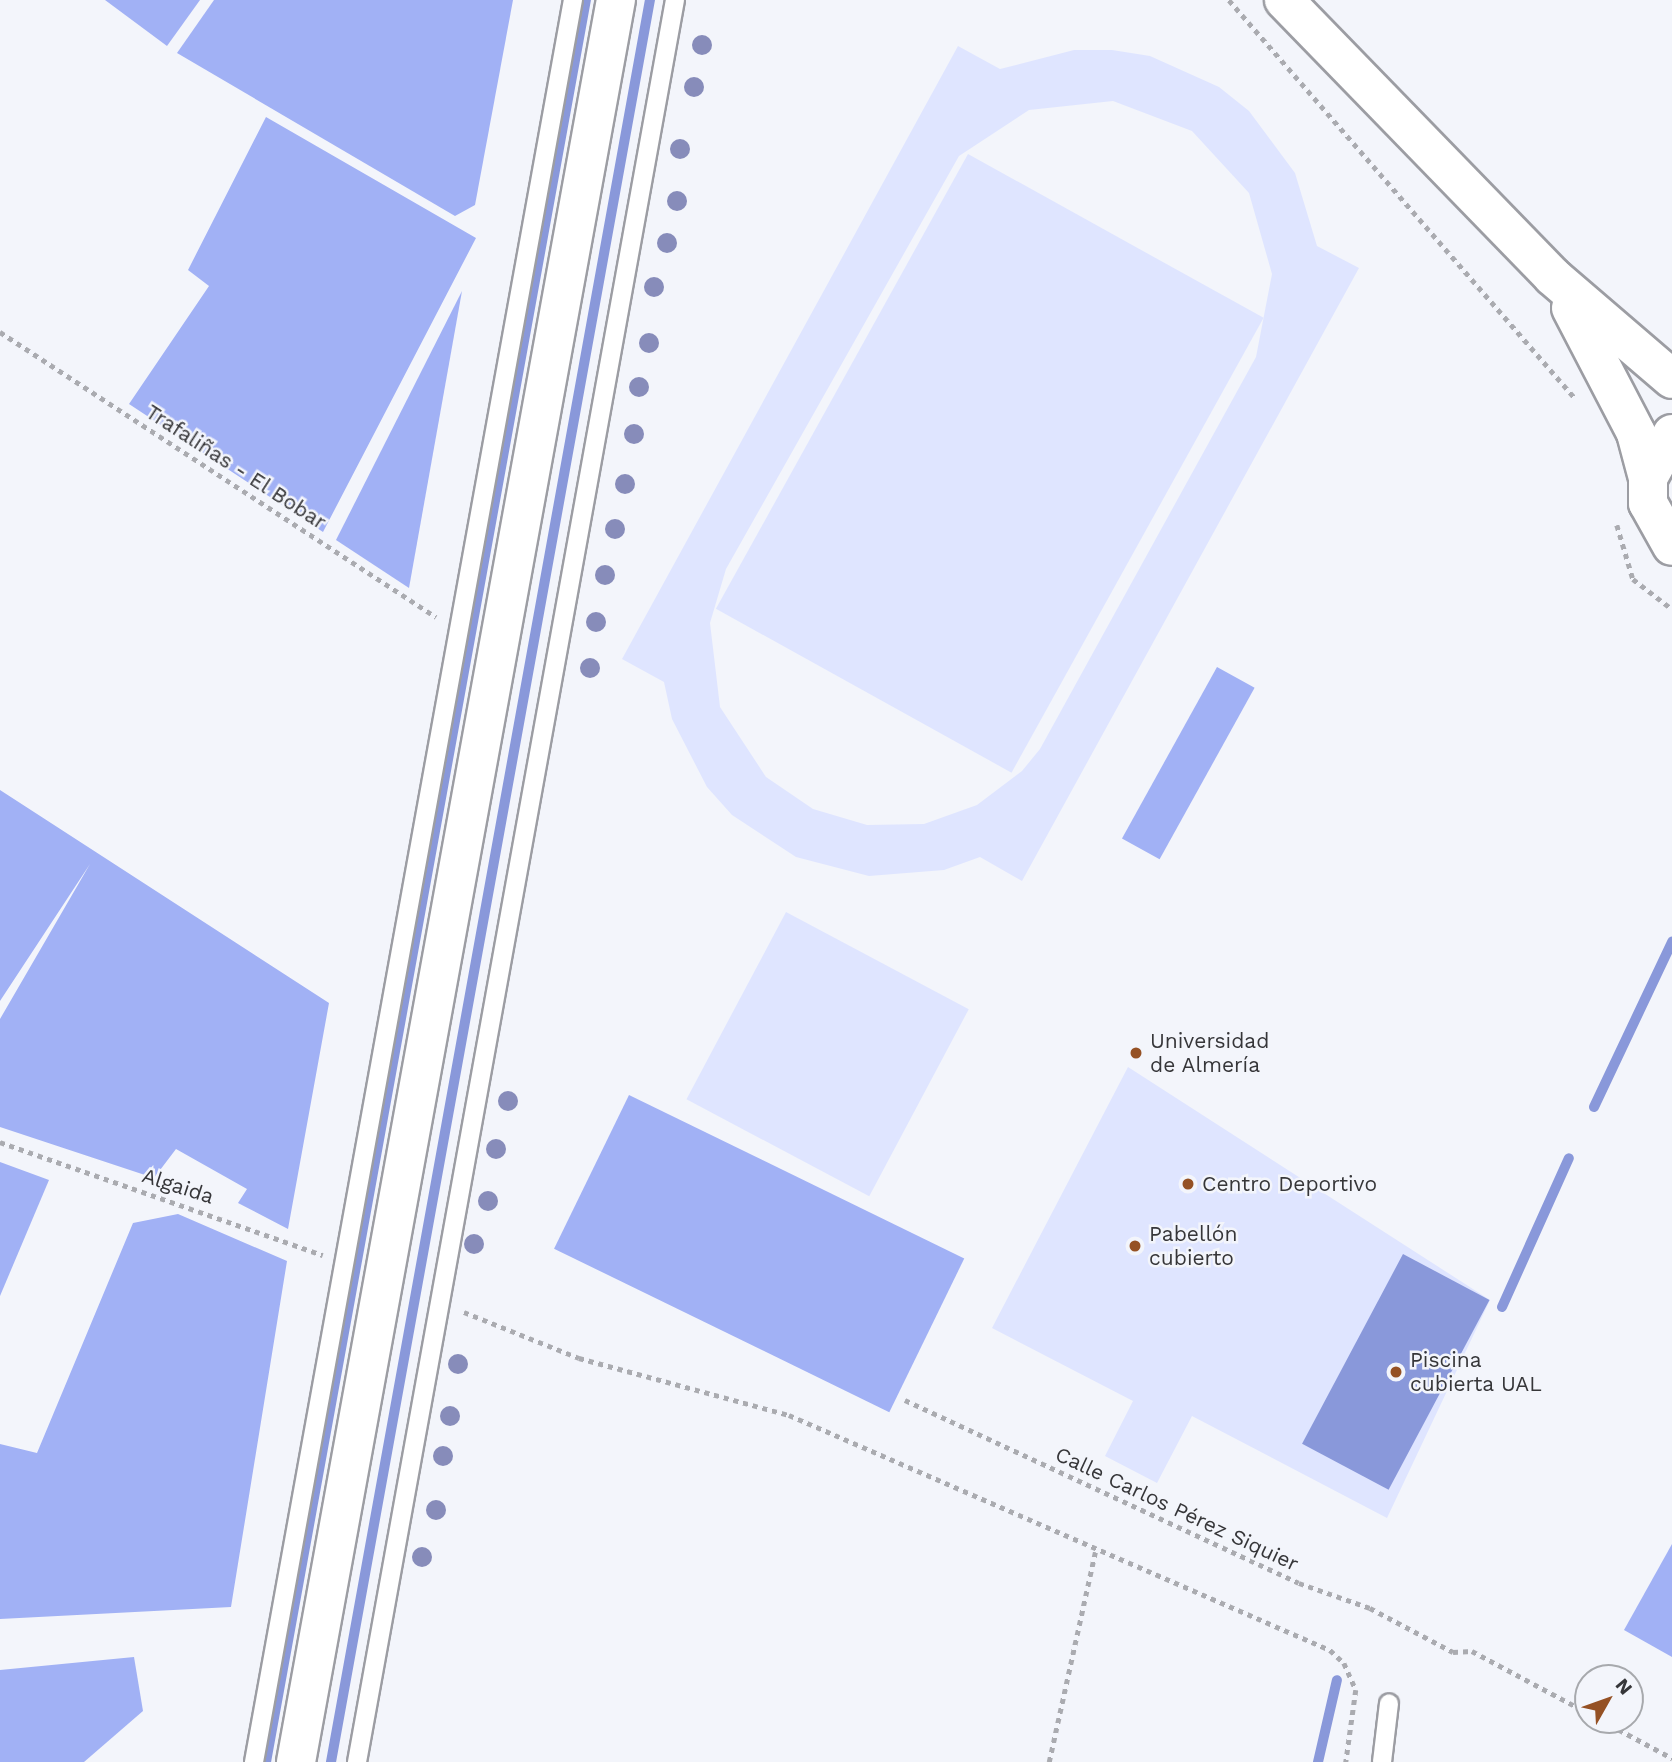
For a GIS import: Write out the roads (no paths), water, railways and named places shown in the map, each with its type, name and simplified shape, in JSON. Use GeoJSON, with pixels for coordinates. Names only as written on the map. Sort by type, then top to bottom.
{"type":"FeatureCollection","features":[{"type":"Feature","properties":{"kind":"main road"},"geometry":{"type":"LineString","coordinates":[[296,1762],[616,0]]}},
{"type":"Feature","properties":{"kind":"main road"},"geometry":{"type":"LineString","coordinates":[[1284,0],[1552,276],[1672,379]]}},
{"type":"Feature","properties":{"kind":"main road"},"geometry":{"type":"LineString","coordinates":[[1552,276],[1600,357],[1636,433],[1648,478],[1648,503],[1672,546]]}},
{"type":"Feature","properties":{"kind":"main road"},"geometry":{"type":"LineString","coordinates":[[1648,478],[1672,434]]}},
{"type":"Feature","properties":{"kind":"lane"},"geometry":{"type":"LineString","coordinates":[[254,1762],[345,1259],[454,629],[573,0]]}},
{"type":"Feature","properties":{"kind":"lane"},"geometry":{"type":"LineString","coordinates":[[357,1762],[675,0]]}},
{"type":"Feature","properties":{"kind":"lane"},"geometry":{"type":"LineString","coordinates":[[1382,1762],[1389,1703]]}},
{"type":"Feature","properties":{"kind":"water","name":"Piscina cubierta UAL"},"geometry":{"type":"Polygon","coordinates":[[[1403,1254],[1490,1300],[1389,1490],[1302,1444],[1403,1254]]]}},
{"type":"Feature","properties":{"kind":"waterway"},"geometry":{"type":"LineString","coordinates":[[266,1762],[586,0]]}},
{"type":"Feature","properties":{"kind":"waterway"},"geometry":{"type":"LineString","coordinates":[[331,1762],[650,0]]}},
{"type":"Feature","properties":{"kind":"waterway"},"geometry":{"type":"LineString","coordinates":[[1594,1107],[1672,942]]}},
{"type":"Feature","properties":{"kind":"waterway"},"geometry":{"type":"LineString","coordinates":[[1502,1307],[1569,1158]]}},
{"type":"Feature","properties":{"kind":"waterway"},"geometry":{"type":"LineString","coordinates":[[1318,1762],[1337,1680]]}},
{"type":"Feature","properties":{"kind":"place","name":"Universidad de Almería"},"geometry":{"type":"Point","coordinates":[1136,1053]}},
{"type":"Feature","properties":{"kind":"place","name":"Centro Deportivo"},"geometry":{"type":"Point","coordinates":[1188,1184]}},
{"type":"Feature","properties":{"kind":"place","name":"Pabellón cubierto"},"geometry":{"type":"Point","coordinates":[1135,1246]}},
{"type":"Feature","properties":{"kind":"place","name":"Piscina cubierta UAL"},"geometry":{"type":"Point","coordinates":[1396,1372]}}]}
